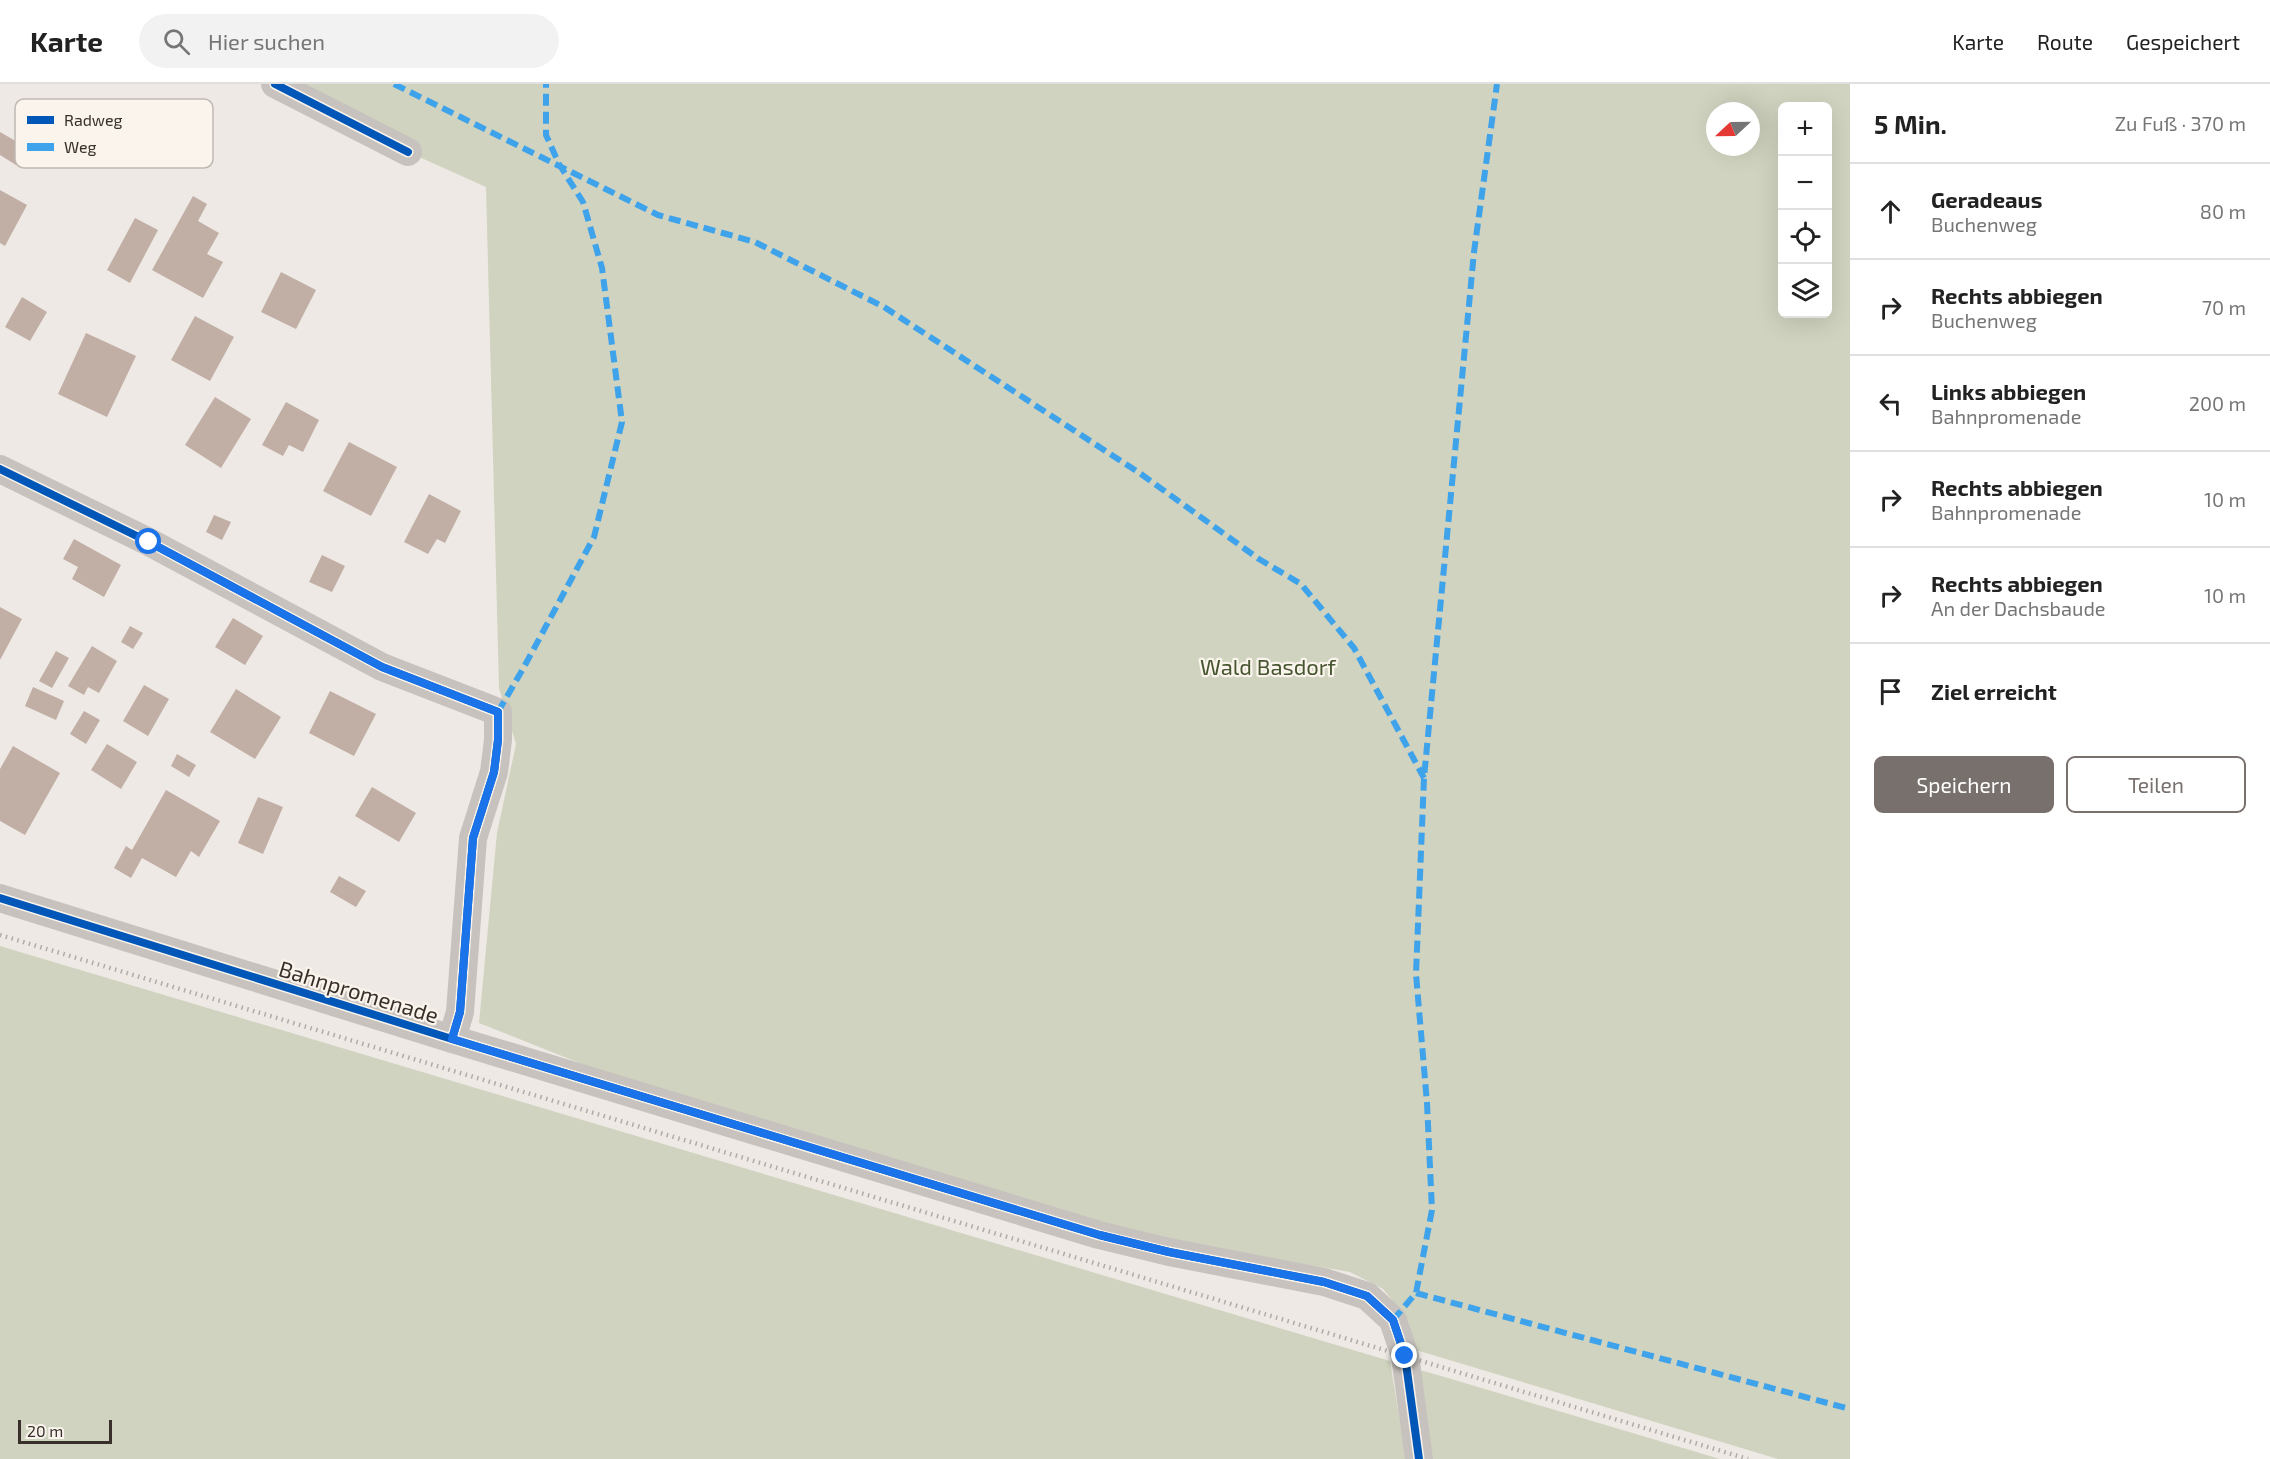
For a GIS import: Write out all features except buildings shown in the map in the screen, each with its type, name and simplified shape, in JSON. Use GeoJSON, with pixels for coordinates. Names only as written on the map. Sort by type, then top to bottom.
{"type":"FeatureCollection","features":[{"type":"Feature","properties":{"kind":"street"},"geometry":{"type":"LineString","coordinates":[[274,84],[408,152]]}},
{"type":"Feature","properties":{"kind":"street"},"geometry":{"type":"LineString","coordinates":[[0,469],[149,542],[382,667],[498,712],[498,740],[494,772],[473,838],[460,1012],[452,1039]]}},
{"type":"Feature","properties":{"kind":"street","name":"Bahnpromenade"},"geometry":{"type":"LineString","coordinates":[[0,898],[452,1039],[1100,1235],[1169,1252],[1324,1282],[1367,1296],[1393,1320],[1405,1356],[1419,1459]]}},
{"type":"Feature","properties":{"kind":"green space","name":"Wald Basdorf"},"geometry":{"type":"Polygon","coordinates":[[[275,84],[1850,84],[1850,1459],[1778,1459],[1416,1350],[1408,1320],[1383,1289],[1350,1272],[1147,1237],[647,1090],[479,1023],[497,833],[516,744],[499,688],[486,187],[408,152],[275,84]]]}},
{"type":"Feature","properties":{"kind":"green space"},"geometry":{"type":"Polygon","coordinates":[[[0,946],[1390,1361],[1406,1459],[0,1459],[0,946]]]}},
{"type":"Feature","properties":{"kind":"green space"},"geometry":{"type":"Polygon","coordinates":[[[1420,1370],[1448,1378],[1720,1459],[1433,1459],[1420,1370]]]}},
{"type":"Feature","properties":{"kind":"railway"},"geometry":{"type":"LineString","coordinates":[[0,935],[1748,1459]]}},
{"type":"Feature","properties":{"kind":"marked path"},"geometry":{"type":"LineString","coordinates":[[394,84],[658,215],[755,242],[884,307],[1141,474],[1259,559],[1301,584],[1354,648],[1424,778]]}},
{"type":"Feature","properties":{"kind":"marked path"},"geometry":{"type":"LineString","coordinates":[[498,712],[594,537],[622,422],[602,268],[583,202],[559,164],[546,135],[546,84]]}},
{"type":"Feature","properties":{"kind":"marked path"},"geometry":{"type":"LineString","coordinates":[[1393,1320],[1416,1293],[1432,1210],[1427,1103],[1416,974],[1424,778],[1474,252],[1497,84]]}},
{"type":"Feature","properties":{"kind":"marked path"},"geometry":{"type":"LineString","coordinates":[[1416,1293],[1850,1409]]}},
{"type":"Feature","properties":{"kind":"cycle path"},"geometry":{"type":"LineString","coordinates":[[275,84],[408,152]]}},
{"type":"Feature","properties":{"kind":"cycle path"},"geometry":{"type":"LineString","coordinates":[[0,469],[149,542],[382,667],[498,712],[498,740],[494,772],[473,838],[460,1012],[452,1039]]}},
{"type":"Feature","properties":{"kind":"cycle path"},"geometry":{"type":"LineString","coordinates":[[0,898],[452,1039],[1099,1235],[1169,1252],[1324,1282],[1367,1296],[1393,1320],[1405,1356],[1419,1459]]}},
{"type":"Feature","properties":{"kind":"route"},"geometry":{"type":"LineString","coordinates":[[149,542],[382,667],[498,712],[498,740],[494,772],[473,838],[460,1012],[452,1039],[1100,1235],[1169,1252],[1324,1282],[1367,1296],[1393,1320],[1405,1356]]}}]}
